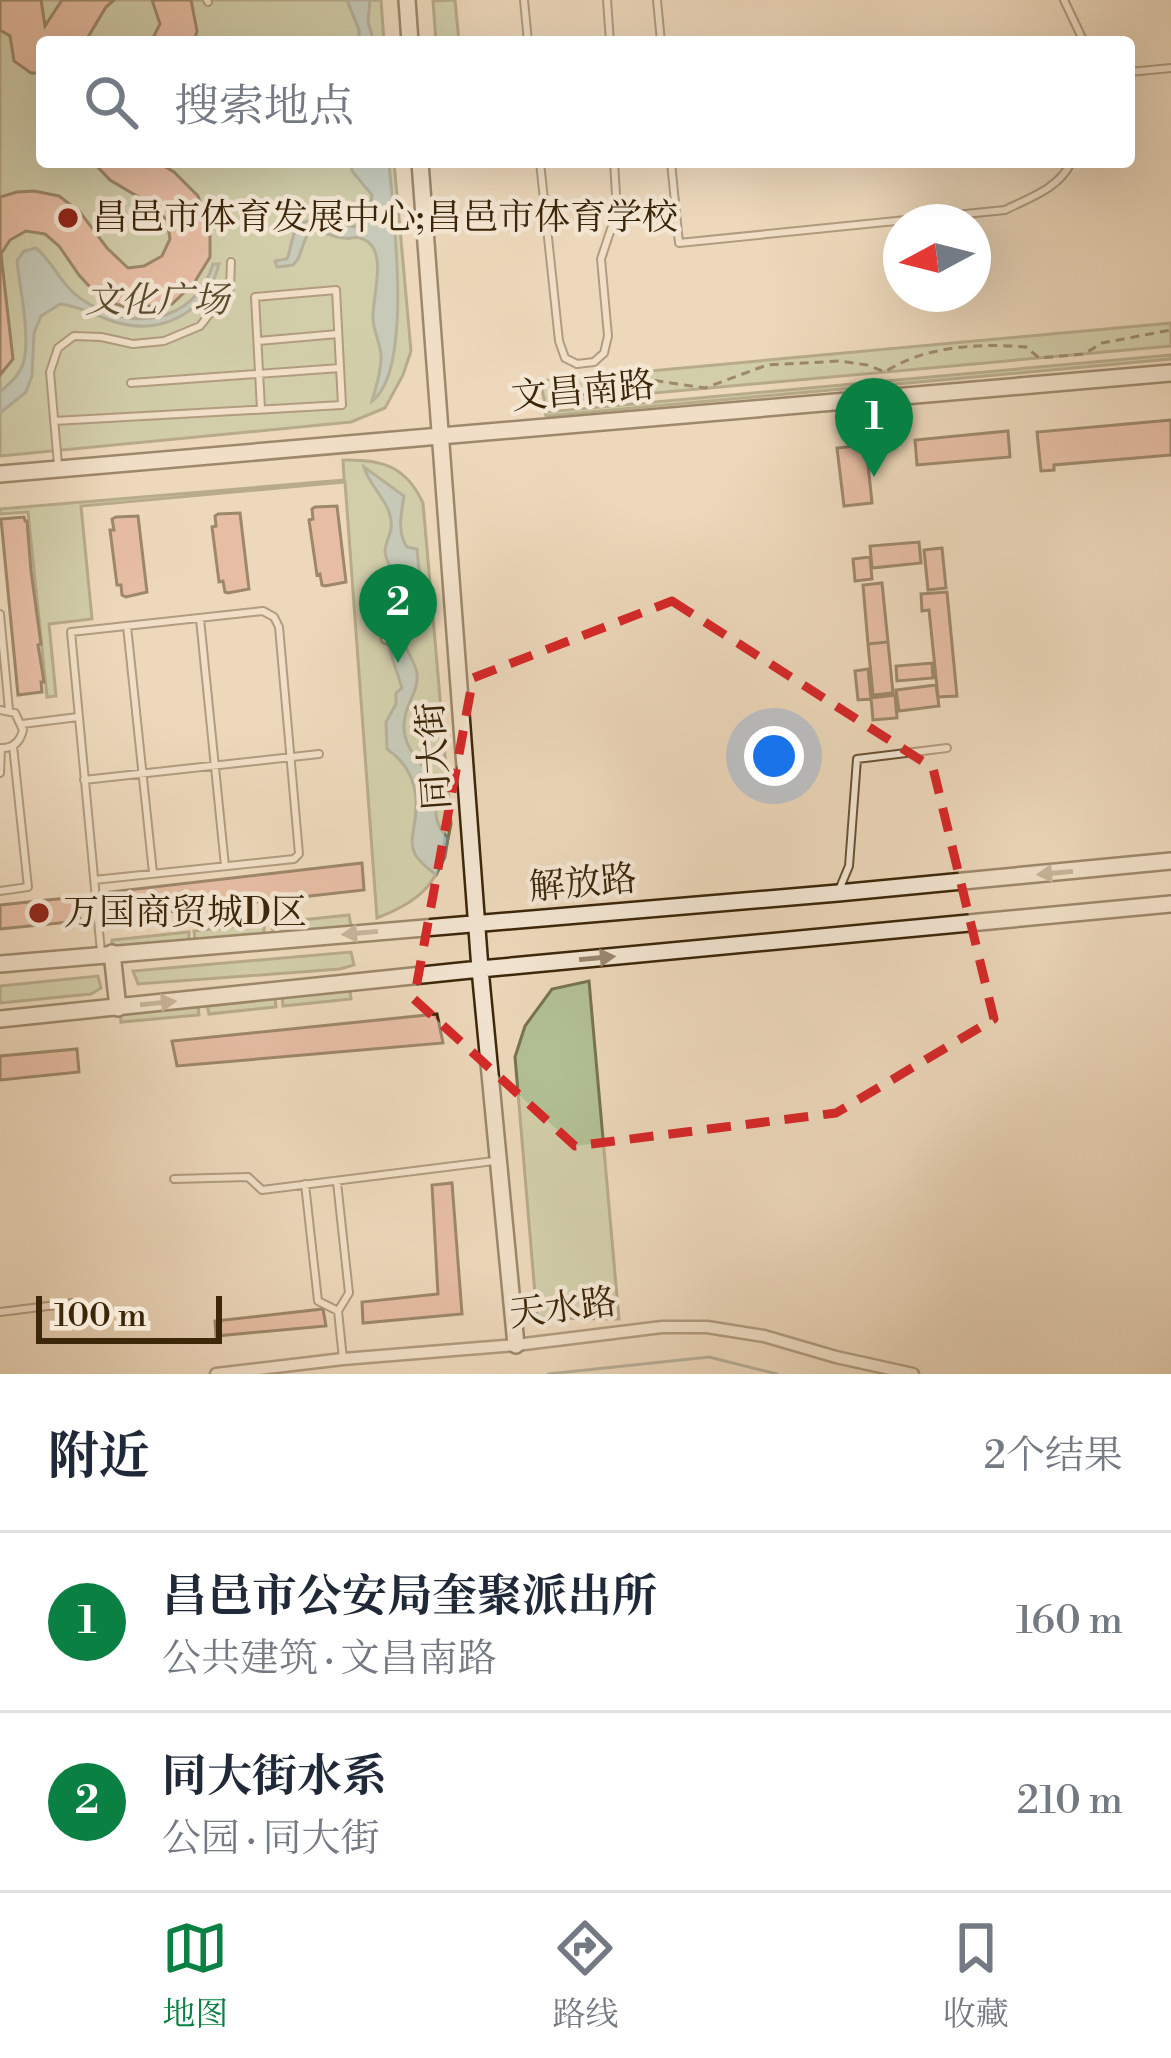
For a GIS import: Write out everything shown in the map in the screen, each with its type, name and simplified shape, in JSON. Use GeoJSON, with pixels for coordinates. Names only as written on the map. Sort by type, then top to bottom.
{"type":"FeatureCollection","features":[{"type":"Feature","properties":{"kind":"street"},"geometry":{"type":"LineString","coordinates":[[407,0],[410,36]]}},
{"type":"Feature","properties":{"kind":"street","name":"同大街"},"geometry":{"type":"LineString","coordinates":[[420,168],[480,969],[516,1345]]}},
{"type":"Feature","properties":{"kind":"street","name":"文昌南路"},"geometry":{"type":"LineString","coordinates":[[0,474],[1171,373]]}},
{"type":"Feature","properties":{"kind":"street"},"geometry":{"type":"LineString","coordinates":[[387,638],[400,630]]}},
{"type":"Feature","properties":{"kind":"street","name":"解放路"},"geometry":{"type":"LineString","coordinates":[[0,964],[1171,862]]}},
{"type":"Feature","properties":{"kind":"street"},"geometry":{"type":"LineString","coordinates":[[0,1018],[1171,904]]}},
{"type":"Feature","properties":{"kind":"street"},"geometry":{"type":"LineString","coordinates":[[107,953],[118,1008]]}},
{"type":"Feature","properties":{"kind":"street","name":"天水路"},"geometry":{"type":"LineString","coordinates":[[216,1374],[662,1327],[707,1327],[764,1336],[913,1374]]}},
{"type":"Feature","properties":{"kind":"lane"},"geometry":{"type":"LineString","coordinates":[[524,0],[527,36]]}},
{"type":"Feature","properties":{"kind":"lane"},"geometry":{"type":"LineString","coordinates":[[607,0],[610,36]]}},
{"type":"Feature","properties":{"kind":"lane"},"geometry":{"type":"LineString","coordinates":[[657,0],[660,36]]}},
{"type":"Feature","properties":{"kind":"lane"},"geometry":{"type":"LineString","coordinates":[[1064,0],[1081,36]]}},
{"type":"Feature","properties":{"kind":"lane"},"geometry":{"type":"LineString","coordinates":[[1135,71],[1171,68]]}},
{"type":"Feature","properties":{"kind":"lane"},"geometry":{"type":"LineString","coordinates":[[541,168],[559,341],[566,358],[577,364],[594,362],[604,353],[608,336],[601,259],[617,211],[614,168]]}},
{"type":"Feature","properties":{"kind":"lane"},"geometry":{"type":"LineString","coordinates":[[672,168],[679,243],[1005,210],[1066,176],[1069,168]]}},
{"type":"Feature","properties":{"kind":"lane"},"geometry":{"type":"LineString","coordinates":[[58,469],[50,373],[58,348],[74,336],[134,344],[164,340],[200,326],[230,288],[231,262]]}},
{"type":"Feature","properties":{"kind":"lane"},"geometry":{"type":"LineString","coordinates":[[54,422],[342,405],[336,290],[254,297],[261,409]]}},
{"type":"Feature","properties":{"kind":"lane"},"geometry":{"type":"LineString","coordinates":[[258,341],[339,334]]}},
{"type":"Feature","properties":{"kind":"lane"},"geometry":{"type":"LineString","coordinates":[[131,383],[340,368]]}},
{"type":"Feature","properties":{"kind":"lane"},"geometry":{"type":"LineString","coordinates":[[94,880],[294,859],[298,854],[274,617],[263,610],[71,632],[94,880],[107,953]]}},
{"type":"Feature","properties":{"kind":"lane"},"geometry":{"type":"LineString","coordinates":[[0,614],[4,710],[15,713],[22,724],[21,736],[13,746],[0,748],[0,773]]}},
{"type":"Feature","properties":{"kind":"lane"},"geometry":{"type":"LineString","coordinates":[[200,618],[225,866]]}},
{"type":"Feature","properties":{"kind":"lane"},"geometry":{"type":"LineString","coordinates":[[128,626],[153,874]]}},
{"type":"Feature","properties":{"kind":"lane"},"geometry":{"type":"LineString","coordinates":[[22,724],[78,716]]}},
{"type":"Feature","properties":{"kind":"lane"},"geometry":{"type":"LineString","coordinates":[[0,891],[28,887],[13,746]]}},
{"type":"Feature","properties":{"kind":"lane"},"geometry":{"type":"LineString","coordinates":[[838,893],[849,866],[857,759],[947,748]]}},
{"type":"Feature","properties":{"kind":"lane"},"geometry":{"type":"LineString","coordinates":[[84,780],[319,754]]}},
{"type":"Feature","properties":{"kind":"lane"},"geometry":{"type":"LineString","coordinates":[[174,1180],[248,1178],[262,1190],[497,1161]]}},
{"type":"Feature","properties":{"kind":"lane"},"geometry":{"type":"LineString","coordinates":[[337,1180],[349,1293],[338,1311],[343,1359]]}},
{"type":"Feature","properties":{"kind":"lane"},"geometry":{"type":"LineString","coordinates":[[305,1184],[318,1301],[338,1311]]}},
{"type":"Feature","properties":{"kind":"lane"},"geometry":{"type":"LineString","coordinates":[[0,1312],[72,1303]]}},
{"type":"Feature","properties":{"kind":"path"},"geometry":{"type":"LineString","coordinates":[[569,401],[602,385],[638,378],[705,388],[767,365],[840,361],[885,372],[916,356],[967,347],[1026,346],[1039,358],[1084,354],[1102,343],[1171,330]]}},
{"type":"Feature","properties":{"kind":"highlighted area"},"geometry":{"type":"Polygon","coordinates":[[[672,601],[933,768],[994,1019],[836,1113],[575,1146],[414,999],[473,678],[672,601]]]}},
{"type":"Feature","properties":{"kind":"green space","name":"文化广场"},"geometry":{"type":"Polygon","coordinates":[[[0,0],[381,0],[384,36],[36,36],[36,168],[395,168],[411,351],[385,408],[351,422],[0,456],[0,0]]]}},
{"type":"Feature","properties":{"kind":"green space"},"geometry":{"type":"Polygon","coordinates":[[[455,0],[458,36],[436,36],[433,1],[455,0]]]}},
{"type":"Feature","properties":{"kind":"green space"},"geometry":{"type":"Polygon","coordinates":[[[1171,323],[1171,346],[545,403],[540,381],[1171,323]]]}},
{"type":"Feature","properties":{"kind":"green space"},"geometry":{"type":"Polygon","coordinates":[[[1171,355],[1171,359],[546,416],[545,412],[1171,355]]]}},
{"type":"Feature","properties":{"kind":"green space"},"geometry":{"type":"Polygon","coordinates":[[[343,460],[391,467],[409,481],[423,503],[451,824],[443,859],[430,883],[410,902],[377,918],[345,482],[81,506],[92,619],[49,624],[56,696],[47,697],[28,512],[0,514],[0,509],[344,480],[343,460]]]}},
{"type":"Feature","properties":{"kind":"green space"},"geometry":{"type":"Polygon","coordinates":[[[349,915],[351,926],[273,933],[272,923],[349,915]]]}},
{"type":"Feature","properties":{"kind":"green space"},"geometry":{"type":"Polygon","coordinates":[[[264,923],[264,934],[195,941],[194,931],[264,923]]]}},
{"type":"Feature","properties":{"kind":"green space"},"geometry":{"type":"Polygon","coordinates":[[[189,932],[189,941],[112,949],[112,940],[189,932]]]}},
{"type":"Feature","properties":{"kind":"green space"},"geometry":{"type":"Polygon","coordinates":[[[351,952],[354,965],[340,969],[138,984],[133,971],[351,952]]]}},
{"type":"Feature","properties":{"kind":"green space"},"geometry":{"type":"Polygon","coordinates":[[[98,976],[101,988],[91,994],[0,1003],[0,986],[98,976]]]}},
{"type":"Feature","properties":{"kind":"green space"},"geometry":{"type":"Polygon","coordinates":[[[589,981],[619,1319],[537,1318],[515,1057],[525,1026],[552,989],[589,981]]]}},
{"type":"Feature","properties":{"kind":"green space"},"geometry":{"type":"Polygon","coordinates":[[[350,991],[351,999],[283,1006],[282,996],[350,991]]]}},
{"type":"Feature","properties":{"kind":"green space"},"geometry":{"type":"Polygon","coordinates":[[[275,998],[276,1007],[209,1014],[207,1005],[275,998]]]}},
{"type":"Feature","properties":{"kind":"green space"},"geometry":{"type":"Polygon","coordinates":[[[198,1005],[199,1015],[121,1022],[120,1013],[198,1005]]]}},
{"type":"Feature","properties":{"kind":"water"},"geometry":{"type":"Polygon","coordinates":[[[347,0],[370,0],[372,36],[359,36],[347,0]]]}},
{"type":"Feature","properties":{"kind":"water"},"geometry":{"type":"Polygon","coordinates":[[[390,168],[394,216],[397,325],[385,384],[372,401],[381,361],[373,318],[377,263],[371,244],[359,238],[308,232],[293,265],[277,267],[275,261],[287,259],[301,224],[323,220],[354,227],[365,217],[372,195],[352,171],[390,168]]]}},
{"type":"Feature","properties":{"kind":"water"},"geometry":{"type":"Polygon","coordinates":[[[36,248],[80,298],[118,316],[138,319],[176,311],[204,284],[213,264],[219,264],[204,295],[166,322],[150,326],[115,322],[60,304],[41,316],[26,392],[0,413],[0,392],[20,370],[26,350],[17,261],[24,251],[36,248]]]}},
{"type":"Feature","properties":{"kind":"water"},"geometry":{"type":"Polygon","coordinates":[[[364,467],[404,496],[402,535],[407,547],[417,549],[421,592],[404,597],[394,616],[417,674],[404,720],[405,736],[434,785],[438,822],[448,838],[436,875],[419,860],[413,847],[413,782],[387,749],[386,722],[402,688],[384,632],[392,593],[398,590],[385,552],[389,512],[364,467]]]}},
{"type":"Feature","properties":{"kind":"building"},"geometry":{"type":"Polygon","coordinates":[[[0,0],[41,0],[45,26],[62,0],[114,0],[89,36],[36,36],[36,73],[14,61],[10,36],[0,30],[0,0]]]}},
{"type":"Feature","properties":{"kind":"building"},"geometry":{"type":"Polygon","coordinates":[[[152,0],[191,0],[196,36],[154,36],[160,24],[152,0]]]}},
{"type":"Feature","properties":{"kind":"building"},"geometry":{"type":"Polygon","coordinates":[[[99,168],[167,168],[174,172],[198,196],[210,233],[210,257],[194,283],[172,304],[128,308],[101,299],[59,246],[45,234],[26,231],[10,240],[1,254],[13,359],[0,375],[0,197],[34,191],[59,196],[80,212],[128,268],[144,266],[162,256],[170,239],[167,220],[99,168]]]}},
{"type":"Feature","properties":{"kind":"building"},"geometry":{"type":"Polygon","coordinates":[[[1171,420],[1171,455],[1054,465],[1054,470],[1041,471],[1037,432],[1171,420]]]}},
{"type":"Feature","properties":{"kind":"building"},"geometry":{"type":"Polygon","coordinates":[[[1008,431],[1010,457],[917,465],[915,440],[1008,431]]]}},
{"type":"Feature","properties":{"kind":"building"},"geometry":{"type":"Polygon","coordinates":[[[866,445],[872,503],[844,506],[837,448],[866,445]]]}},
{"type":"Feature","properties":{"kind":"building"},"geometry":{"type":"Polygon","coordinates":[[[337,506],[346,582],[325,586],[317,575],[309,520],[315,507],[337,506]]]}},
{"type":"Feature","properties":{"kind":"building"},"geometry":{"type":"Polygon","coordinates":[[[240,513],[249,589],[228,593],[223,581],[219,582],[212,527],[218,514],[240,513]]]}},
{"type":"Feature","properties":{"kind":"building"},"geometry":{"type":"Polygon","coordinates":[[[138,516],[147,592],[126,597],[117,585],[110,530],[114,530],[112,519],[116,517],[138,516]]]}},
{"type":"Feature","properties":{"kind":"building"},"geometry":{"type":"Polygon","coordinates":[[[24,517],[44,682],[42,692],[18,695],[1,519],[24,517]]]}},
{"type":"Feature","properties":{"kind":"building"},"geometry":{"type":"Polygon","coordinates":[[[919,542],[921,563],[872,568],[870,546],[919,542]]]}},
{"type":"Feature","properties":{"kind":"building"},"geometry":{"type":"Polygon","coordinates":[[[942,548],[946,588],[928,590],[924,550],[942,548]]]}},
{"type":"Feature","properties":{"kind":"building"},"geometry":{"type":"Polygon","coordinates":[[[870,557],[872,579],[855,581],[853,559],[870,557]]]}},
{"type":"Feature","properties":{"kind":"building"},"geometry":{"type":"Polygon","coordinates":[[[882,583],[888,642],[868,644],[863,585],[882,583]]]}},
{"type":"Feature","properties":{"kind":"building"},"geometry":{"type":"Polygon","coordinates":[[[947,592],[957,696],[938,697],[929,610],[922,611],[921,594],[947,592]]]}},
{"type":"Feature","properties":{"kind":"building"},"geometry":{"type":"Polygon","coordinates":[[[888,642],[893,693],[873,695],[868,644],[888,642]]]}},
{"type":"Feature","properties":{"kind":"building"},"geometry":{"type":"Polygon","coordinates":[[[932,663],[933,678],[897,681],[896,666],[932,663]]]}},
{"type":"Feature","properties":{"kind":"building"},"geometry":{"type":"Polygon","coordinates":[[[868,669],[871,699],[858,700],[855,671],[868,669]]]}},
{"type":"Feature","properties":{"kind":"building"},"geometry":{"type":"Polygon","coordinates":[[[936,685],[939,706],[899,711],[896,690],[936,685]]]}},
{"type":"Feature","properties":{"kind":"building"},"geometry":{"type":"Polygon","coordinates":[[[895,695],[897,718],[873,720],[871,698],[895,695]]]}},
{"type":"Feature","properties":{"kind":"building"},"geometry":{"type":"Polygon","coordinates":[[[362,863],[364,890],[112,918],[110,892],[362,863]]]}},
{"type":"Feature","properties":{"kind":"building","name":"万国商贸城D区"},"geometry":{"type":"Polygon","coordinates":[[[77,897],[80,921],[0,929],[0,905],[77,897]]]}},
{"type":"Feature","properties":{"kind":"building"},"geometry":{"type":"Polygon","coordinates":[[[437,1014],[443,1043],[177,1066],[172,1041],[437,1014]]]}},
{"type":"Feature","properties":{"kind":"building"},"geometry":{"type":"Polygon","coordinates":[[[77,1049],[79,1072],[0,1080],[0,1056],[77,1049]]]}},
{"type":"Feature","properties":{"kind":"building"},"geometry":{"type":"Polygon","coordinates":[[[452,1183],[462,1314],[363,1323],[362,1302],[438,1294],[432,1185],[452,1183]]]}},
{"type":"Feature","properties":{"kind":"building"},"geometry":{"type":"Polygon","coordinates":[[[323,1309],[326,1326],[216,1336],[215,1321],[323,1309]]]}},
{"type":"Feature","properties":{"kind":"waterway"},"geometry":{"type":"LineString","coordinates":[[548,1374],[709,1357],[777,1374]]}},
{"type":"Feature","properties":{"kind":"place","name":"昌邑市体育发展中心;昌邑市体育学校"},"geometry":{"type":"Point","coordinates":[68,218]}},
{"type":"Feature","properties":{"kind":"place","name":"昌邑市公安局奎聚派出所"},"geometry":{"type":"Point","coordinates":[874,477]}},
{"type":"Feature","properties":{"kind":"place","name":"同大街水系"},"geometry":{"type":"Point","coordinates":[398,663]}},
{"type":"Feature","properties":{"kind":"place","name":"万国商贸城D区"},"geometry":{"type":"Point","coordinates":[39,913]}}]}
